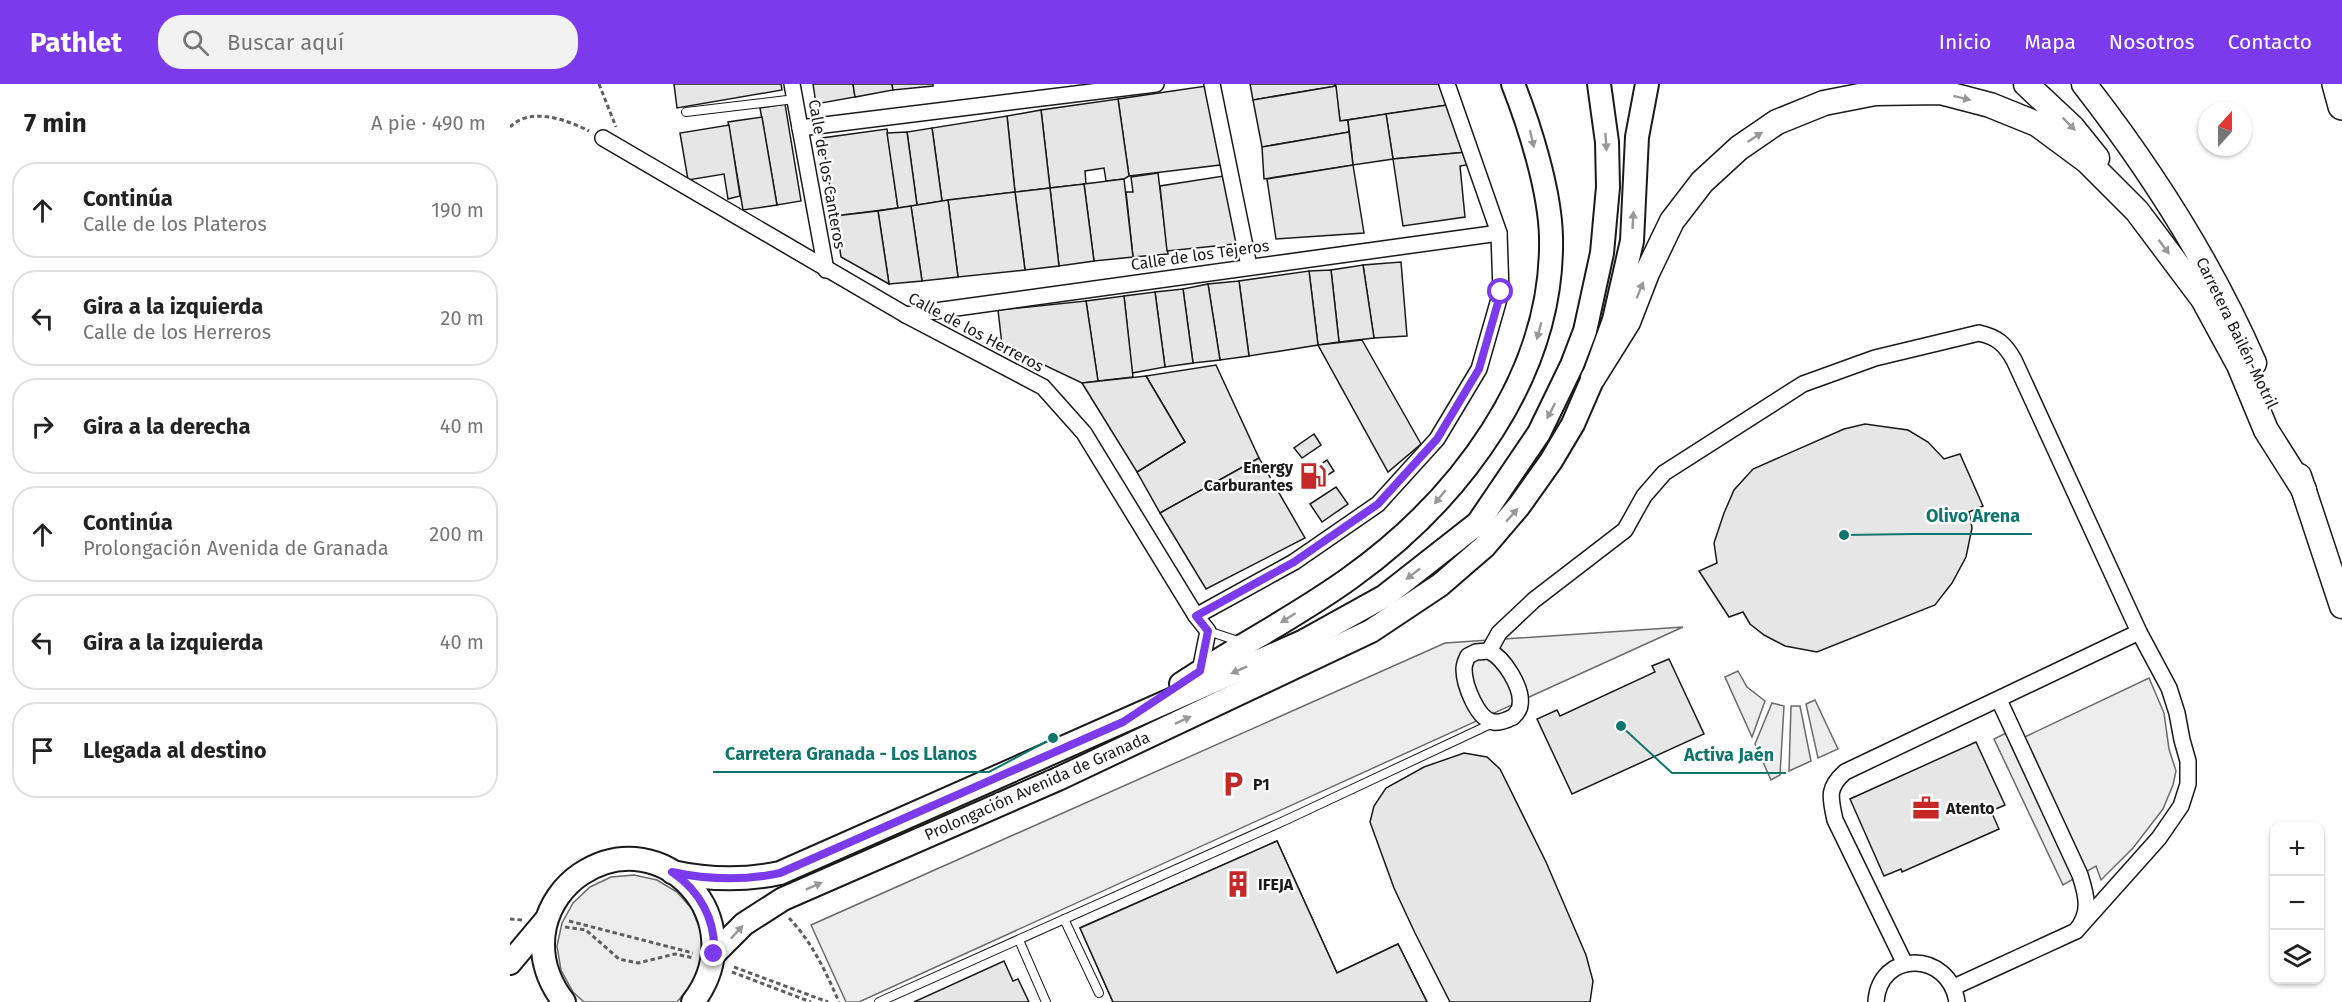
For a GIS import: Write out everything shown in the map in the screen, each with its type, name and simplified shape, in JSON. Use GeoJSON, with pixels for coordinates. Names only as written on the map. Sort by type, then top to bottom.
{"type":"FeatureCollection","features":[{"type":"Feature","properties":{"kind":"highway"},"geometry":{"type":"LineString","coordinates":[[2026,84],[2072,127],[2101,162],[2203,299],[2239,365],[2266,430],[2304,490]]}},
{"type":"Feature","properties":{"kind":"highway","name":"Carretera Bailén-Motril"},"geometry":{"type":"LineString","coordinates":[[2084,84],[2152,175],[2201,256],[2251,355],[2279,419],[2342,606]]}},
{"type":"Feature","properties":{"kind":"highway"},"geometry":{"type":"LineString","coordinates":[[2336,84],[2342,106]]}},
{"type":"Feature","properties":{"kind":"highway"},"geometry":{"type":"LineString","coordinates":[[1593,378],[1628,322],[1647,273],[1672,221],[1702,182],[1738,148],[1777,123],[1824,103],[1875,93],[1940,92],[1990,105],[2037,124],[2087,161],[2137,211]]}},
{"type":"Feature","properties":{"kind":"main road"},"geometry":{"type":"LineString","coordinates":[[1123,722],[1200,671],[1254,645],[1350,578],[1424,517],[1485,442],[1515,394],[1535,346],[1548,298],[1551,236],[1545,195],[1529,125],[1513,84]]}},
{"type":"Feature","properties":{"kind":"main road","name":"Prolongación Avenida de Granada"},"geometry":{"type":"LineString","coordinates":[[672,872],[699,878],[747,879],[780,873],[1302,642],[1385,596],[1478,523],[1539,433],[1572,365],[1585,331],[1594,294],[1607,215],[1607,141],[1599,84]]}},
{"type":"Feature","properties":{"kind":"main road","name":"Prolongación Avenida de Granada"},"geometry":{"type":"LineString","coordinates":[[703,956],[744,924],[783,899],[1058,779],[1371,632],[1440,585],[1484,546],[1512,514],[1556,452],[1573,423],[1593,378],[1614,320],[1632,241],[1637,137],[1647,84]]}},
{"type":"Feature","properties":{"kind":"main road"},"geometry":{"type":"LineString","coordinates":[[564,1002],[549,979],[545,965],[543,934],[551,907],[566,886],[586,871],[598,865],[623,860],[648,862],[672,872],[687,884],[705,907],[711,925],[703,956],[710,973],[699,998]]}},
{"type":"Feature","properties":{"kind":"main road"},"geometry":{"type":"LineString","coordinates":[[510,963],[545,922]]}},
{"type":"Feature","properties":{"kind":"street"},"geometry":{"type":"LineString","coordinates":[[800,128],[1156,84]]}},
{"type":"Feature","properties":{"kind":"street"},"geometry":{"type":"LineString","coordinates":[[1212,84],[1249,266]]}},
{"type":"Feature","properties":{"kind":"street"},"geometry":{"type":"LineString","coordinates":[[1196,616],[1294,562],[1378,504],[1437,439],[1479,369],[1501,292],[1499,233],[1447,84]]}},
{"type":"Feature","properties":{"kind":"street","name":"Calle de los Canteros"},"geometry":{"type":"LineString","coordinates":[[794,92],[826,270]]}},
{"type":"Feature","properties":{"kind":"street","name":"Calle de los Herreros"},"geometry":{"type":"LineString","coordinates":[[603,138],[826,270],[1043,387],[1084,433],[1196,616],[1208,631]]}},
{"type":"Feature","properties":{"kind":"street","name":"Calle de los Tejeros"},"geometry":{"type":"LineString","coordinates":[[906,315],[1499,233]]}},
{"type":"Feature","properties":{"kind":"street"},"geometry":{"type":"LineString","coordinates":[[1489,651],[1499,633],[1534,600],[1625,530],[1644,496],[1665,473],[1803,384],[1875,358],[1979,333],[1994,336],[2007,347],[2139,632],[2169,688],[2188,761],[2188,784],[2181,806],[2159,838],[2076,931],[1956,995],[1947,976],[1930,965],[1905,964],[1884,979],[1879,987],[1876,1002]]}},
{"type":"Feature","properties":{"kind":"street"},"geometry":{"type":"LineString","coordinates":[[1200,671],[1208,631]]}},
{"type":"Feature","properties":{"kind":"street"},"geometry":{"type":"LineString","coordinates":[[1905,964],[1834,820],[1830,795],[1834,781],[1845,772],[2139,632]]}},
{"type":"Feature","properties":{"kind":"street"},"geometry":{"type":"LineString","coordinates":[[1489,651],[1503,661],[1520,693],[1521,704],[1513,717],[1495,723],[1486,719],[1470,697],[1464,671],[1468,656],[1476,652],[1489,651]]}},
{"type":"Feature","properties":{"kind":"street"},"geometry":{"type":"LineString","coordinates":[[1999,700],[2080,875],[2088,901],[2083,921],[2076,931]]}},
{"type":"Feature","properties":{"kind":"lane"},"geometry":{"type":"LineString","coordinates":[[686,112],[794,92]]}},
{"type":"Feature","properties":{"kind":"lane"},"geometry":{"type":"LineString","coordinates":[[1276,644],[1358,604],[1385,596]]}},
{"type":"Feature","properties":{"kind":"lane"},"geometry":{"type":"LineString","coordinates":[[1208,631],[1254,645]]}},
{"type":"Feature","properties":{"kind":"lane"},"geometry":{"type":"LineString","coordinates":[[879,1002],[1495,723]]}},
{"type":"Feature","properties":{"kind":"lane"},"geometry":{"type":"LineString","coordinates":[[1064,919],[1099,993]]}},
{"type":"Feature","properties":{"kind":"lane"},"geometry":{"type":"LineString","coordinates":[[1019,940],[1046,1002]]}},
{"type":"Feature","properties":{"kind":"path"},"geometry":{"type":"LineString","coordinates":[[599,84],[615,124],[617,147]]}},
{"type":"Feature","properties":{"kind":"path"},"geometry":{"type":"LineString","coordinates":[[510,127],[513,123],[537,115],[575,124],[603,138]]}},
{"type":"Feature","properties":{"kind":"path"},"geometry":{"type":"LineString","coordinates":[[784,912],[798,928],[825,969],[839,1002]]}},
{"type":"Feature","properties":{"kind":"path"},"geometry":{"type":"LineString","coordinates":[[510,919],[545,922],[586,930],[619,959],[638,963],[675,954],[703,956]]}},
{"type":"Feature","properties":{"kind":"path"},"geometry":{"type":"LineString","coordinates":[[570,921],[703,956]]}},
{"type":"Feature","properties":{"kind":"path"},"geometry":{"type":"LineString","coordinates":[[811,1002],[733,970],[828,1002]]}},
{"type":"Feature","properties":{"kind":"shaded area","name":"P1"},"geometry":{"type":"Polygon","coordinates":[[[1683,627],[859,1002],[846,1002],[811,925],[1445,643],[1683,627]]]}},
{"type":"Feature","properties":{"kind":"shaded area"},"geometry":{"type":"Polygon","coordinates":[[[1738,671],[1747,687],[1765,701],[1752,737],[1725,677],[1738,671]]]}},
{"type":"Feature","properties":{"kind":"shaded area"},"geometry":{"type":"Polygon","coordinates":[[[2149,678],[2164,713],[2169,749],[2176,771],[2173,785],[2163,809],[2133,848],[2101,880],[2096,866],[2063,885],[1994,739],[2006,733],[2012,743],[2149,678]]]}},
{"type":"Feature","properties":{"kind":"shaded area"},"geometry":{"type":"Polygon","coordinates":[[[1815,700],[1838,749],[1818,758],[1806,704],[1815,700]]]}},
{"type":"Feature","properties":{"kind":"shaded area"},"geometry":{"type":"Polygon","coordinates":[[[1772,703],[1784,706],[1780,775],[1771,780],[1755,744],[1772,703]]]}},
{"type":"Feature","properties":{"kind":"shaded area"},"geometry":{"type":"Polygon","coordinates":[[[1791,706],[1800,706],[1811,761],[1789,771],[1791,706]]]}},
{"type":"Feature","properties":{"kind":"shaded area"},"geometry":{"type":"Polygon","coordinates":[[[634,875],[657,880],[677,892],[692,909],[701,932],[703,956],[696,979],[677,1002],[584,1002],[573,992],[561,970],[557,946],[562,923],[573,903],[590,887],[611,877],[634,875]]]}},
{"type":"Feature","properties":{"kind":"building"},"geometry":{"type":"Polygon","coordinates":[[[674,84],[781,84],[782,90],[677,108],[674,84]]]}},
{"type":"Feature","properties":{"kind":"building"},"geometry":{"type":"Polygon","coordinates":[[[813,84],[853,84],[855,97],[816,104],[813,84]]]}},
{"type":"Feature","properties":{"kind":"building"},"geometry":{"type":"Polygon","coordinates":[[[853,84],[892,84],[893,90],[855,97],[853,84]]]}},
{"type":"Feature","properties":{"kind":"building"},"geometry":{"type":"Polygon","coordinates":[[[892,84],[933,84],[933,86],[893,90],[892,84]]]}},
{"type":"Feature","properties":{"kind":"building"},"geometry":{"type":"Polygon","coordinates":[[[1250,84],[1335,84],[1336,86],[1253,100],[1250,84]]]}},
{"type":"Feature","properties":{"kind":"building"},"geometry":{"type":"Polygon","coordinates":[[[1335,84],[1447,84],[1454,104],[1340,121],[1335,84]]]}},
{"type":"Feature","properties":{"kind":"building"},"geometry":{"type":"Polygon","coordinates":[[[1213,85],[1228,164],[1129,176],[1118,99],[1213,85]]]}},
{"type":"Feature","properties":{"kind":"building"},"geometry":{"type":"Polygon","coordinates":[[[1336,86],[1340,121],[1348,120],[1349,132],[1262,147],[1253,100],[1336,86]]]}},
{"type":"Feature","properties":{"kind":"building"},"geometry":{"type":"Polygon","coordinates":[[[1118,99],[1129,176],[1124,179],[1106,181],[1104,168],[1085,171],[1086,184],[1050,188],[1041,110],[1118,99]]]}},
{"type":"Feature","properties":{"kind":"building"},"geometry":{"type":"Polygon","coordinates":[[[785,104],[801,201],[777,205],[760,108],[785,104]]]}},
{"type":"Feature","properties":{"kind":"building"},"geometry":{"type":"Polygon","coordinates":[[[1454,104],[1467,152],[1393,159],[1386,114],[1454,104]]]}},
{"type":"Feature","properties":{"kind":"building"},"geometry":{"type":"Polygon","coordinates":[[[1041,110],[1050,188],[1015,192],[1007,116],[1041,110]]]}},
{"type":"Feature","properties":{"kind":"building"},"geometry":{"type":"Polygon","coordinates":[[[1386,114],[1393,159],[1353,165],[1348,120],[1386,114]]]}},
{"type":"Feature","properties":{"kind":"building"},"geometry":{"type":"Polygon","coordinates":[[[1007,116],[1015,192],[942,201],[932,128],[1007,116]]]}},
{"type":"Feature","properties":{"kind":"building"},"geometry":{"type":"Polygon","coordinates":[[[762,117],[777,205],[743,210],[728,122],[762,117]]]}},
{"type":"Feature","properties":{"kind":"building"},"geometry":{"type":"Polygon","coordinates":[[[729,125],[740,196],[728,199],[724,174],[688,180],[680,133],[729,125]]]}},
{"type":"Feature","properties":{"kind":"building"},"geometry":{"type":"Polygon","coordinates":[[[932,128],[942,201],[917,205],[907,132],[932,128]]]}},
{"type":"Feature","properties":{"kind":"building"},"geometry":{"type":"Polygon","coordinates":[[[887,129],[898,208],[835,216],[822,138],[887,129]]]}},
{"type":"Feature","properties":{"kind":"building"},"geometry":{"type":"Polygon","coordinates":[[[907,132],[917,205],[898,208],[887,133],[907,132]]]}},
{"type":"Feature","properties":{"kind":"building"},"geometry":{"type":"Polygon","coordinates":[[[1349,132],[1353,165],[1264,179],[1262,147],[1349,132]]]}},
{"type":"Feature","properties":{"kind":"building"},"geometry":{"type":"Polygon","coordinates":[[[1467,152],[1472,164],[1460,166],[1465,217],[1403,226],[1393,159],[1467,152]]]}},
{"type":"Feature","properties":{"kind":"building"},"geometry":{"type":"Polygon","coordinates":[[[1353,165],[1364,233],[1276,239],[1267,179],[1353,165]]]}},
{"type":"Feature","properties":{"kind":"building"},"geometry":{"type":"Polygon","coordinates":[[[1158,173],[1168,254],[1133,257],[1126,192],[1133,192],[1131,177],[1158,173]]]}},
{"type":"Feature","properties":{"kind":"building"},"geometry":{"type":"Polygon","coordinates":[[[1230,175],[1244,243],[1167,251],[1160,186],[1230,175]]]}},
{"type":"Feature","properties":{"kind":"building"},"geometry":{"type":"Polygon","coordinates":[[[1124,179],[1133,257],[1094,261],[1084,184],[1124,179]]]}},
{"type":"Feature","properties":{"kind":"building"},"geometry":{"type":"Polygon","coordinates":[[[1084,184],[1094,261],[1059,266],[1050,188],[1084,184]]]}},
{"type":"Feature","properties":{"kind":"building"},"geometry":{"type":"Polygon","coordinates":[[[1050,188],[1059,266],[1025,270],[1015,192],[1050,188]]]}},
{"type":"Feature","properties":{"kind":"building"},"geometry":{"type":"Polygon","coordinates":[[[1015,192],[1025,270],[958,277],[948,200],[1015,192]]]}},
{"type":"Feature","properties":{"kind":"building"},"geometry":{"type":"Polygon","coordinates":[[[948,200],[958,277],[922,281],[911,206],[948,200]]]}},
{"type":"Feature","properties":{"kind":"building"},"geometry":{"type":"Polygon","coordinates":[[[911,206],[922,281],[889,284],[878,211],[911,206]]]}},
{"type":"Feature","properties":{"kind":"building"},"geometry":{"type":"Polygon","coordinates":[[[878,211],[889,284],[841,257],[835,216],[878,211]]]}},
{"type":"Feature","properties":{"kind":"building"},"geometry":{"type":"Polygon","coordinates":[[[1401,262],[1407,336],[1374,338],[1363,265],[1401,262]]]}},
{"type":"Feature","properties":{"kind":"building"},"geometry":{"type":"Polygon","coordinates":[[[1363,265],[1374,338],[1339,342],[1331,270],[1363,265]]]}},
{"type":"Feature","properties":{"kind":"building"},"geometry":{"type":"Polygon","coordinates":[[[1331,270],[1339,342],[1318,345],[1309,271],[1331,270]]]}},
{"type":"Feature","properties":{"kind":"building"},"geometry":{"type":"Polygon","coordinates":[[[1309,271],[1318,345],[1249,356],[1239,281],[1309,271]]]}},
{"type":"Feature","properties":{"kind":"building"},"geometry":{"type":"Polygon","coordinates":[[[1239,281],[1249,356],[1220,360],[1208,284],[1239,281]]]}},
{"type":"Feature","properties":{"kind":"building"},"geometry":{"type":"Polygon","coordinates":[[[1208,284],[1220,360],[1193,363],[1183,289],[1208,284]]]}},
{"type":"Feature","properties":{"kind":"building"},"geometry":{"type":"Polygon","coordinates":[[[1183,289],[1193,363],[1165,367],[1155,292],[1183,289]]]}},
{"type":"Feature","properties":{"kind":"building"},"geometry":{"type":"Polygon","coordinates":[[[1155,292],[1165,367],[1132,373],[1124,296],[1155,292]]]}},
{"type":"Feature","properties":{"kind":"building"},"geometry":{"type":"Polygon","coordinates":[[[1124,296],[1133,377],[1098,381],[1086,301],[1124,296]]]}},
{"type":"Feature","properties":{"kind":"building"},"geometry":{"type":"Polygon","coordinates":[[[1086,301],[1098,381],[1082,383],[1002,345],[998,310],[1086,301]]]}},
{"type":"Feature","properties":{"kind":"building"},"geometry":{"type":"Polygon","coordinates":[[[1362,340],[1421,444],[1388,472],[1318,345],[1362,340]]]}},
{"type":"Feature","properties":{"kind":"building"},"geometry":{"type":"Polygon","coordinates":[[[1216,365],[1259,458],[1160,513],[1137,472],[1185,442],[1146,376],[1216,365]]]}},
{"type":"Feature","properties":{"kind":"building"},"geometry":{"type":"Polygon","coordinates":[[[1146,376],[1185,442],[1137,472],[1082,383],[1146,376]]]}},
{"type":"Feature","properties":{"kind":"building"},"geometry":{"type":"Polygon","coordinates":[[[1865,424],[1908,430],[1928,442],[1944,459],[1960,454],[1983,506],[1969,512],[1972,528],[1966,557],[1952,583],[1935,605],[1817,652],[1785,646],[1764,635],[1750,624],[1743,612],[1729,617],[1699,571],[1717,563],[1714,543],[1734,490],[1753,469],[1844,429],[1865,424]]]}},
{"type":"Feature","properties":{"kind":"building"},"geometry":{"type":"Polygon","coordinates":[[[1314,434],[1321,445],[1302,458],[1294,448],[1314,434]]]}},
{"type":"Feature","properties":{"kind":"building"},"geometry":{"type":"Polygon","coordinates":[[[1259,458],[1305,538],[1206,589],[1160,513],[1259,458]]]}},
{"type":"Feature","properties":{"kind":"building"},"geometry":{"type":"Polygon","coordinates":[[[1327,460],[1334,471],[1314,484],[1307,473],[1327,460]]]}},
{"type":"Feature","properties":{"kind":"building"},"geometry":{"type":"Polygon","coordinates":[[[1336,487],[1348,504],[1322,522],[1310,504],[1336,487]]]}},
{"type":"Feature","properties":{"kind":"building"},"geometry":{"type":"Polygon","coordinates":[[[1669,659],[1704,734],[1572,794],[1537,719],[1557,710],[1560,716],[1655,672],[1652,666],[1669,659]]]}},
{"type":"Feature","properties":{"kind":"building","name":"Atento"},"geometry":{"type":"Polygon","coordinates":[[[1976,742],[2005,805],[1991,811],[1999,829],[1902,872],[1901,869],[1884,876],[1850,799],[1976,742]]]}},
{"type":"Feature","properties":{"kind":"building"},"geometry":{"type":"Polygon","coordinates":[[[1464,753],[1487,757],[1500,769],[1546,862],[1586,955],[1593,981],[1590,1002],[1450,1002],[1415,933],[1394,888],[1370,822],[1374,806],[1386,788],[1424,767],[1464,753]]]}},
{"type":"Feature","properties":{"kind":"building","name":"IFEJA"},"geometry":{"type":"Polygon","coordinates":[[[1277,841],[1337,973],[1398,944],[1427,1002],[1113,1002],[1080,928],[1277,841]]]}},
{"type":"Feature","properties":{"kind":"building","name":"IFEJA"},"geometry":{"type":"Polygon","coordinates":[[[1277,841],[1337,973],[1398,944],[1427,1002],[1113,1002],[1080,928],[1277,841]]]}},
{"type":"Feature","properties":{"kind":"building"},"geometry":{"type":"Polygon","coordinates":[[[1004,961],[1013,981],[1018,979],[1029,1002],[914,1002],[1004,961]]]}},
{"type":"Feature","properties":{"kind":"place","name":"Energy Carburantes"},"geometry":{"type":"Point","coordinates":[1313,476]}},
{"type":"Feature","properties":{"kind":"place","name":"Olivo Arena"},"geometry":{"type":"Point","coordinates":[1844,535]}},
{"type":"Feature","properties":{"kind":"place","name":"Activa Jaén"},"geometry":{"type":"Point","coordinates":[1621,726]}},
{"type":"Feature","properties":{"kind":"place","name":"Carretera Granada - Los Llanos"},"geometry":{"type":"Point","coordinates":[1053,738]}},
{"type":"Feature","properties":{"kind":"place","name":"P1"},"geometry":{"type":"Point","coordinates":[1233,784]}},
{"type":"Feature","properties":{"kind":"place","name":"Atento"},"geometry":{"type":"Point","coordinates":[1926,808]}},
{"type":"Feature","properties":{"kind":"place","name":"IFEJA"},"geometry":{"type":"Point","coordinates":[1238,884]}},
{"type":"Feature","properties":{"kind":"route"},"geometry":{"type":"LineString","coordinates":[[714,954],[711,925],[705,907],[694,891],[672,872],[699,878],[747,879],[780,873],[1123,722],[1200,671],[1208,631],[1196,616],[1294,562],[1378,504],[1437,439],[1479,369],[1501,292]]}}]}
